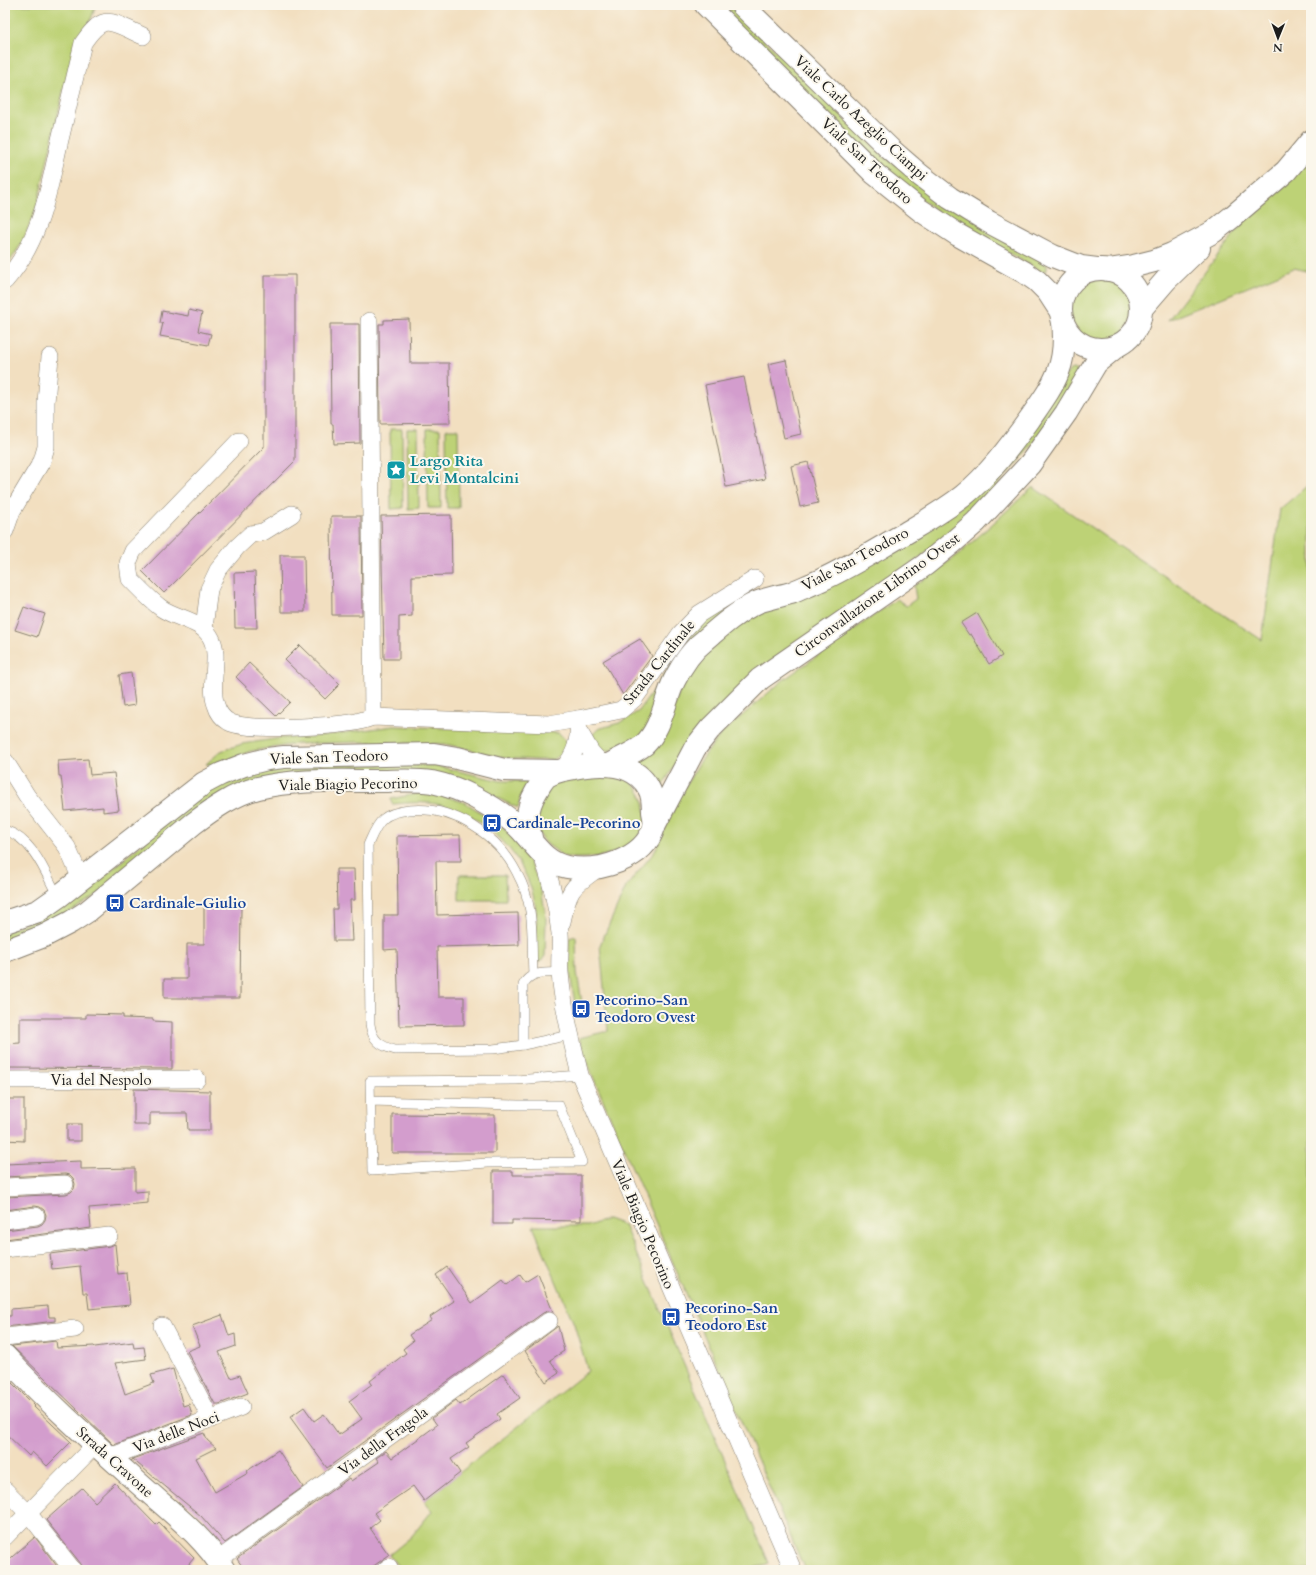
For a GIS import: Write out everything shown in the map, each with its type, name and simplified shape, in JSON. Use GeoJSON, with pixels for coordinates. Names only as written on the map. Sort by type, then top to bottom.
{"type":"FeatureCollection","features":[{"type":"Feature","properties":{"kind":"main road","name":"Viale San Teodoro"},"geometry":{"type":"LineString","coordinates":[[606,764],[644,744],[657,728],[674,682],[690,655],[701,643],[721,627],[740,613],[759,602],[792,592],[820,580],[878,549],[964,496],[984,476],[1007,449],[1051,387],[1061,367],[1064,352],[1062,317],[1048,292],[1037,281],[945,227],[920,210],[875,174],[706,5]]}},
{"type":"Feature","properties":{"kind":"main road","name":"Viale Carlo Azeglio Ciampi"},"geometry":{"type":"LineString","coordinates":[[742,5],[890,149],[950,198],[989,222],[1053,256],[1081,267],[1102,270]]}},
{"type":"Feature","properties":{"kind":"main road"},"geometry":{"type":"LineString","coordinates":[[1141,309],[1166,280],[1213,232],[1286,171],[1311,141]]}},
{"type":"Feature","properties":{"kind":"main road"},"geometry":{"type":"LineString","coordinates":[[1102,270],[1123,276],[1134,286],[1139,297],[1141,309],[1141,317],[1135,331],[1130,337],[1117,346],[1108,349],[1089,348],[1080,344],[1066,330],[1062,317],[1063,295],[1068,287],[1080,275],[1102,270],[1134,266],[1154,261],[1172,254],[1213,232]]}},
{"type":"Feature","properties":{"kind":"main road","name":"Circonvallazione Librino Ovest"},"geometry":{"type":"LineString","coordinates":[[654,826],[694,748],[710,729],[760,679],[925,565],[976,522],[1030,464],[1066,414],[1096,364],[1117,346]]}},
{"type":"Feature","properties":{"kind":"main road","name":"Viale San Teodoro"},"geometry":{"type":"LineString","coordinates":[[5,922],[38,911],[84,878],[204,783],[221,774],[244,765],[267,759],[313,756],[434,754],[504,770],[560,771]]}},
{"type":"Feature","properties":{"kind":"main road"},"geometry":{"type":"LineString","coordinates":[[606,764],[621,767],[634,772],[648,787],[653,805],[654,826],[647,840],[635,853],[623,860],[602,866],[578,868],[565,867],[550,860],[536,848],[528,826],[529,807],[539,786],[545,778],[560,771],[606,764]]}},
{"type":"Feature","properties":{"kind":"main road","name":"Viale Biagio Pecorino"},"geometry":{"type":"LineString","coordinates":[[5,951],[37,939],[71,922],[104,899],[209,812],[238,795],[256,788],[301,782],[431,782],[453,788],[472,796],[515,824],[536,848]]}},
{"type":"Feature","properties":{"kind":"main road","name":"Strada Cravone"},"geometry":{"type":"LineString","coordinates":[[5,1356],[26,1379],[195,1534],[221,1565]]}},
{"type":"Feature","properties":{"kind":"street"},"geometry":{"type":"LineString","coordinates":[[5,281],[17,267],[30,246],[43,213],[83,43],[95,27],[102,22],[110,22],[143,36]]}},
{"type":"Feature","properties":{"kind":"street"},"geometry":{"type":"LineString","coordinates":[[369,322],[373,717]]}},
{"type":"Feature","properties":{"kind":"street"},"geometry":{"type":"LineString","coordinates":[[5,531],[12,511],[42,461],[46,447],[46,402],[50,357]]}},
{"type":"Feature","properties":{"kind":"street"},"geometry":{"type":"LineString","coordinates":[[238,441],[132,551],[128,563],[130,579],[161,608],[204,628],[209,589],[218,570],[237,546],[251,534],[263,532],[292,514]]}},
{"type":"Feature","properties":{"kind":"street","name":"Strada Cardinale"},"geometry":{"type":"LineString","coordinates":[[204,628],[211,638],[214,647],[215,704],[221,716],[228,722],[239,725],[260,728],[336,725],[357,722],[373,717],[579,726],[621,710],[634,699],[680,633],[699,614],[755,579]]}},
{"type":"Feature","properties":{"kind":"street"},"geometry":{"type":"LineString","coordinates":[[579,726],[591,752],[606,764]]}},
{"type":"Feature","properties":{"kind":"street"},"geometry":{"type":"LineString","coordinates":[[560,771],[572,759],[579,726]]}},
{"type":"Feature","properties":{"kind":"street"},"geometry":{"type":"LineString","coordinates":[[5,761],[20,787],[67,847],[78,870],[84,878]]}},
{"type":"Feature","properties":{"kind":"street"},"geometry":{"type":"LineString","coordinates":[[536,848],[548,871],[560,934]]}},
{"type":"Feature","properties":{"kind":"street"},"geometry":{"type":"LineString","coordinates":[[560,934],[565,903],[571,889],[602,866]]}},
{"type":"Feature","properties":{"kind":"street","name":"Viale Biagio Pecorino"},"geometry":{"type":"LineString","coordinates":[[560,934],[560,972],[570,1035],[580,1075],[793,1570]]}},
{"type":"Feature","properties":{"kind":"street","name":"Via del Nespolo"},"geometry":{"type":"LineString","coordinates":[[5,1080],[198,1079]]}},
{"type":"Feature","properties":{"kind":"street"},"geometry":{"type":"LineString","coordinates":[[5,1188],[66,1184]]}},
{"type":"Feature","properties":{"kind":"street"},"geometry":{"type":"LineString","coordinates":[[5,1220],[36,1216]]}},
{"type":"Feature","properties":{"kind":"street"},"geometry":{"type":"LineString","coordinates":[[5,1249],[109,1236]]}},
{"type":"Feature","properties":{"kind":"street","name":"Via della Fragola"},"geometry":{"type":"LineString","coordinates":[[221,1565],[549,1321]]}},
{"type":"Feature","properties":{"kind":"street"},"geometry":{"type":"LineString","coordinates":[[162,1326],[211,1419]]}},
{"type":"Feature","properties":{"kind":"street"},"geometry":{"type":"LineString","coordinates":[[5,1337],[74,1329]]}},
{"type":"Feature","properties":{"kind":"street","name":"Via delle Noci"},"geometry":{"type":"LineString","coordinates":[[103,1451],[211,1419],[242,1407]]}},
{"type":"Feature","properties":{"kind":"street"},"geometry":{"type":"LineString","coordinates":[[5,1537],[28,1513],[103,1451]]}},
{"type":"Feature","properties":{"kind":"street"},"geometry":{"type":"LineString","coordinates":[[5,1490],[28,1513],[73,1570]]}},
{"type":"Feature","properties":{"kind":"lane"},"geometry":{"type":"LineString","coordinates":[[533,974],[533,929],[530,906],[518,874],[503,851],[477,828],[463,820],[439,811],[417,809],[402,811],[383,818],[368,845],[370,1024],[371,1033],[379,1044],[386,1048],[395,1050],[493,1049],[523,1045],[570,1035]]}},
{"type":"Feature","properties":{"kind":"lane"},"geometry":{"type":"LineString","coordinates":[[5,831],[15,833],[25,841],[32,850],[58,897]]}},
{"type":"Feature","properties":{"kind":"lane"},"geometry":{"type":"LineString","coordinates":[[523,1045],[523,985],[527,978],[533,974],[560,972]]}},
{"type":"Feature","properties":{"kind":"lane"},"geometry":{"type":"LineString","coordinates":[[371,1101],[559,1105],[582,1162],[488,1163],[372,1171],[370,1081],[516,1080],[580,1075]]}},
{"type":"Feature","properties":{"kind":"green space"},"geometry":{"type":"Polygon","coordinates":[[[5,5],[96,5],[90,22],[75,40],[37,206],[23,241],[5,269],[5,5]]]}},
{"type":"Feature","properties":{"kind":"green space"},"geometry":{"type":"Polygon","coordinates":[[[716,5],[729,5],[884,157],[1047,265],[1047,270],[1042,272],[939,213],[877,164],[716,5]]]}},
{"type":"Feature","properties":{"kind":"green space"},"geometry":{"type":"Polygon","coordinates":[[[1311,154],[1311,272],[1294,268],[1168,320],[1249,215],[1311,154]]]}},
{"type":"Feature","properties":{"kind":"green space"},"geometry":{"type":"Polygon","coordinates":[[[1101,279],[1113,281],[1123,288],[1130,298],[1132,310],[1130,322],[1123,332],[1113,339],[1101,341],[1089,339],[1079,332],[1072,322],[1070,310],[1072,298],[1079,288],[1089,281],[1101,279]]]}},
{"type":"Feature","properties":{"kind":"green space"},"geometry":{"type":"Polygon","coordinates":[[[1073,369],[1077,371],[1078,374],[1036,441],[969,517],[684,751],[662,786],[656,789],[634,763],[648,757],[656,749],[665,734],[681,687],[696,663],[727,634],[745,620],[958,510],[1070,370],[1073,369]]]}},
{"type":"Feature","properties":{"kind":"green space"},"geometry":{"type":"Polygon","coordinates":[[[390,429],[402,429],[403,508],[391,509],[390,429]]]}},
{"type":"Feature","properties":{"kind":"green space"},"geometry":{"type":"Polygon","coordinates":[[[407,429],[418,429],[419,508],[408,509],[407,429]]]}},
{"type":"Feature","properties":{"kind":"green space"},"geometry":{"type":"Polygon","coordinates":[[[427,429],[440,429],[441,508],[428,508],[427,429]]]}},
{"type":"Feature","properties":{"kind":"green space"},"geometry":{"type":"Polygon","coordinates":[[[446,429],[458,429],[459,508],[447,508],[446,429]]]}},
{"type":"Feature","properties":{"kind":"green space"},"geometry":{"type":"Polygon","coordinates":[[[1307,486],[1311,487],[1311,1570],[805,1570],[591,1072],[579,1038],[608,1031],[600,945],[626,887],[655,851],[681,793],[700,762],[720,735],[782,681],[897,599],[906,606],[916,599],[914,586],[958,555],[1033,487],[1108,539],[1262,640],[1280,509],[1307,486]]]}},
{"type":"Feature","properties":{"kind":"green space"},"geometry":{"type":"Polygon","coordinates":[[[757,596],[735,607],[644,734],[622,749],[601,751],[592,741],[593,734],[598,729],[619,723],[639,711],[672,664],[698,622],[757,596]]]}},
{"type":"Feature","properties":{"kind":"green space"},"geometry":{"type":"Polygon","coordinates":[[[394,726],[559,733],[567,742],[569,747],[563,754],[551,760],[536,760],[505,758],[445,744],[359,742],[296,744],[251,751],[215,765],[206,764],[221,751],[242,744],[281,738],[311,737],[394,726]]]}},
{"type":"Feature","properties":{"kind":"green space"},"geometry":{"type":"Polygon","coordinates":[[[290,764],[433,765],[501,781],[528,781],[520,798],[518,808],[477,788],[290,774],[60,918],[5,942],[5,932],[56,910],[101,879],[191,802],[229,777],[290,764]]]}},
{"type":"Feature","properties":{"kind":"green space"},"geometry":{"type":"Polygon","coordinates":[[[594,773],[619,775],[629,780],[635,786],[643,800],[645,809],[644,825],[636,840],[618,851],[596,857],[566,857],[548,845],[539,833],[537,816],[542,798],[549,787],[558,780],[594,773]]]}},
{"type":"Feature","properties":{"kind":"green space"},"geometry":{"type":"Polygon","coordinates":[[[420,793],[438,794],[466,803],[502,826],[525,852],[539,882],[546,917],[545,956],[541,961],[538,962],[536,940],[537,918],[531,887],[514,855],[489,828],[458,810],[429,803],[392,804],[391,799],[420,793]]]}},
{"type":"Feature","properties":{"kind":"green space"},"geometry":{"type":"Polygon","coordinates":[[[459,875],[505,875],[506,900],[459,900],[459,875]]]}},
{"type":"Feature","properties":{"kind":"green space"},"geometry":{"type":"Polygon","coordinates":[[[576,936],[577,972],[584,1016],[577,1017],[569,967],[569,938],[576,936]]]}},
{"type":"Feature","properties":{"kind":"green space"},"geometry":{"type":"Polygon","coordinates":[[[608,1219],[624,1225],[769,1563],[748,1570],[401,1570],[389,1555],[411,1537],[432,1511],[424,1501],[588,1371],[574,1324],[533,1226],[588,1226],[608,1219]]]}},
{"type":"Feature","properties":{"kind":"building"},"geometry":{"type":"Polygon","coordinates":[[[264,275],[295,275],[295,461],[164,593],[142,571],[264,447],[264,275]]]}},
{"type":"Feature","properties":{"kind":"building"},"geometry":{"type":"Polygon","coordinates":[[[189,310],[202,313],[198,331],[211,334],[208,345],[160,336],[163,323],[160,323],[162,311],[188,316],[189,310]]]}},
{"type":"Feature","properties":{"kind":"building"},"geometry":{"type":"Polygon","coordinates":[[[409,319],[410,363],[449,363],[450,423],[380,424],[379,324],[384,324],[384,320],[409,319]]]}},
{"type":"Feature","properties":{"kind":"building"},"geometry":{"type":"Polygon","coordinates":[[[330,324],[359,324],[360,443],[334,444],[333,424],[331,424],[330,324]]]}},
{"type":"Feature","properties":{"kind":"building"},"geometry":{"type":"Polygon","coordinates":[[[786,360],[801,434],[784,438],[768,364],[786,360]]]}},
{"type":"Feature","properties":{"kind":"building"},"geometry":{"type":"Polygon","coordinates":[[[744,377],[765,479],[726,487],[705,385],[744,377]]]}},
{"type":"Feature","properties":{"kind":"building"},"geometry":{"type":"Polygon","coordinates":[[[808,462],[818,503],[800,507],[791,466],[808,462]]]}},
{"type":"Feature","properties":{"kind":"building"},"geometry":{"type":"Polygon","coordinates":[[[451,515],[452,575],[412,576],[412,616],[399,617],[399,659],[384,659],[381,516],[451,515]]]}},
{"type":"Feature","properties":{"kind":"building"},"geometry":{"type":"Polygon","coordinates":[[[331,516],[361,516],[362,615],[332,615],[331,516]]]}},
{"type":"Feature","properties":{"kind":"building"},"geometry":{"type":"Polygon","coordinates":[[[280,555],[304,555],[305,612],[281,612],[280,555]]]}},
{"type":"Feature","properties":{"kind":"building"},"geometry":{"type":"Polygon","coordinates":[[[255,572],[257,628],[235,628],[234,573],[255,572]]]}},
{"type":"Feature","properties":{"kind":"building"},"geometry":{"type":"Polygon","coordinates":[[[24,607],[45,614],[37,637],[15,630],[24,607]]]}},
{"type":"Feature","properties":{"kind":"building"},"geometry":{"type":"Polygon","coordinates":[[[977,613],[1002,656],[989,664],[971,634],[969,635],[961,623],[977,613]]]}},
{"type":"Feature","properties":{"kind":"building"},"geometry":{"type":"Polygon","coordinates":[[[640,639],[652,656],[623,695],[603,661],[640,639]]]}},
{"type":"Feature","properties":{"kind":"building"},"geometry":{"type":"Polygon","coordinates":[[[300,645],[340,684],[325,699],[285,660],[300,645]]]}},
{"type":"Feature","properties":{"kind":"building"},"geometry":{"type":"Polygon","coordinates":[[[249,663],[290,702],[276,716],[236,677],[249,663]]]}},
{"type":"Feature","properties":{"kind":"building"},"geometry":{"type":"Polygon","coordinates":[[[131,673],[135,705],[123,707],[119,675],[131,673]]]}},
{"type":"Feature","properties":{"kind":"building"},"geometry":{"type":"Polygon","coordinates":[[[88,759],[90,775],[114,773],[119,810],[103,812],[103,807],[65,811],[58,761],[88,759]]]}},
{"type":"Feature","properties":{"kind":"building"},"geometry":{"type":"Polygon","coordinates":[[[460,835],[461,861],[436,861],[437,915],[518,913],[519,945],[437,947],[438,997],[464,997],[464,1025],[399,1026],[397,949],[384,950],[384,915],[398,915],[397,836],[460,835]]]}},
{"type":"Feature","properties":{"kind":"building"},"geometry":{"type":"Polygon","coordinates":[[[336,869],[354,869],[355,900],[350,900],[352,941],[334,941],[333,909],[337,909],[336,869]]]}},
{"type":"Feature","properties":{"kind":"building"},"geometry":{"type":"Polygon","coordinates":[[[204,907],[241,907],[240,998],[164,998],[164,979],[187,979],[187,944],[204,944],[204,907]]]}},
{"type":"Feature","properties":{"kind":"building"},"geometry":{"type":"Polygon","coordinates":[[[86,1014],[123,1015],[123,1018],[153,1019],[153,1021],[172,1022],[172,1069],[5,1068],[5,1044],[20,1043],[20,1018],[86,1018],[86,1014]]]}},
{"type":"Feature","properties":{"kind":"building"},"geometry":{"type":"Polygon","coordinates":[[[134,1089],[210,1091],[210,1130],[188,1130],[187,1113],[150,1113],[150,1125],[134,1125],[134,1089]]]}},
{"type":"Feature","properties":{"kind":"building"},"geometry":{"type":"Polygon","coordinates":[[[5,1099],[24,1099],[24,1141],[5,1140],[5,1099]]]}},
{"type":"Feature","properties":{"kind":"building"},"geometry":{"type":"Polygon","coordinates":[[[392,1114],[495,1115],[495,1153],[392,1153],[392,1114]]]}},
{"type":"Feature","properties":{"kind":"building"},"geometry":{"type":"Polygon","coordinates":[[[67,1124],[81,1124],[81,1141],[67,1141],[67,1124]]]}},
{"type":"Feature","properties":{"kind":"building"},"geometry":{"type":"Polygon","coordinates":[[[81,1161],[81,1169],[135,1168],[135,1192],[148,1191],[148,1203],[89,1208],[91,1228],[5,1239],[5,1230],[38,1226],[45,1220],[46,1215],[44,1210],[35,1206],[5,1210],[5,1197],[66,1194],[74,1189],[75,1184],[70,1175],[65,1174],[5,1177],[5,1164],[81,1161]]]}},
{"type":"Feature","properties":{"kind":"building"},"geometry":{"type":"Polygon","coordinates":[[[493,1171],[513,1171],[513,1175],[581,1175],[581,1221],[512,1220],[512,1224],[493,1224],[493,1171]]]}},
{"type":"Feature","properties":{"kind":"building"},"geometry":{"type":"Polygon","coordinates":[[[115,1244],[118,1274],[127,1273],[130,1305],[89,1309],[87,1293],[83,1293],[80,1266],[52,1269],[50,1254],[110,1246],[115,1244]]]}},
{"type":"Feature","properties":{"kind":"building"},"geometry":{"type":"Polygon","coordinates":[[[447,1267],[472,1303],[503,1280],[507,1285],[520,1275],[525,1282],[538,1274],[553,1312],[548,1311],[543,1313],[327,1468],[290,1417],[304,1407],[314,1421],[324,1414],[339,1435],[362,1419],[349,1401],[372,1384],[370,1381],[406,1353],[403,1349],[413,1341],[409,1335],[432,1320],[430,1317],[454,1301],[436,1275],[447,1267]]]}},
{"type":"Feature","properties":{"kind":"building"},"geometry":{"type":"Polygon","coordinates":[[[48,1306],[49,1317],[55,1317],[55,1321],[5,1327],[5,1316],[11,1316],[11,1309],[48,1306]]]}},
{"type":"Feature","properties":{"kind":"building"},"geometry":{"type":"Polygon","coordinates":[[[222,1315],[229,1336],[235,1334],[236,1346],[219,1352],[231,1378],[240,1375],[248,1393],[219,1404],[215,1404],[187,1351],[200,1346],[192,1326],[222,1315]]]}},
{"type":"Feature","properties":{"kind":"building"},"geometry":{"type":"Polygon","coordinates":[[[558,1326],[564,1351],[550,1360],[559,1373],[546,1382],[525,1351],[558,1326]]]}},
{"type":"Feature","properties":{"kind":"building"},"geometry":{"type":"Polygon","coordinates":[[[56,1341],[57,1348],[95,1347],[133,1342],[134,1348],[144,1347],[146,1359],[115,1363],[125,1394],[154,1383],[151,1375],[173,1369],[183,1406],[189,1404],[192,1415],[114,1445],[12,1346],[56,1341]]]}},
{"type":"Feature","properties":{"kind":"building"},"geometry":{"type":"Polygon","coordinates":[[[503,1374],[520,1398],[497,1414],[500,1419],[466,1443],[469,1447],[451,1459],[460,1473],[424,1501],[413,1486],[374,1513],[380,1520],[370,1528],[389,1555],[368,1570],[245,1570],[237,1559],[349,1478],[351,1481],[379,1462],[376,1458],[386,1451],[392,1458],[437,1425],[432,1418],[456,1400],[460,1405],[503,1374]]]}},
{"type":"Feature","properties":{"kind":"building"},"geometry":{"type":"Polygon","coordinates":[[[5,1376],[35,1406],[34,1407],[71,1442],[47,1466],[32,1452],[29,1456],[5,1433],[5,1376]]]}},
{"type":"Feature","properties":{"kind":"building"},"geometry":{"type":"Polygon","coordinates":[[[204,1433],[207,1440],[216,1448],[196,1458],[215,1492],[248,1473],[247,1471],[278,1450],[303,1487],[225,1543],[201,1516],[132,1459],[204,1433]]]}},
{"type":"Feature","properties":{"kind":"building"},"geometry":{"type":"Polygon","coordinates":[[[115,1483],[156,1525],[159,1522],[194,1558],[184,1570],[83,1570],[81,1564],[46,1520],[82,1488],[95,1502],[115,1483]]]}},
{"type":"Feature","properties":{"kind":"building"},"geometry":{"type":"Polygon","coordinates":[[[35,1537],[60,1570],[5,1570],[5,1563],[35,1537]]]}},
{"type":"Feature","properties":{"kind":"place","name":"Largo Rita Levi Montalcini"},"geometry":{"type":"Point","coordinates":[396,470]}},
{"type":"Feature","properties":{"kind":"place","name":"Cardinale-Pecorino"},"geometry":{"type":"Point","coordinates":[492,823]}},
{"type":"Feature","properties":{"kind":"place","name":"Cardinale-Giulio"},"geometry":{"type":"Point","coordinates":[115,903]}},
{"type":"Feature","properties":{"kind":"place","name":"Pecorino-San Teodoro Ovest"},"geometry":{"type":"Point","coordinates":[581,1009]}},
{"type":"Feature","properties":{"kind":"place","name":"Pecorino-San Teodoro Est"},"geometry":{"type":"Point","coordinates":[671,1317]}}]}
